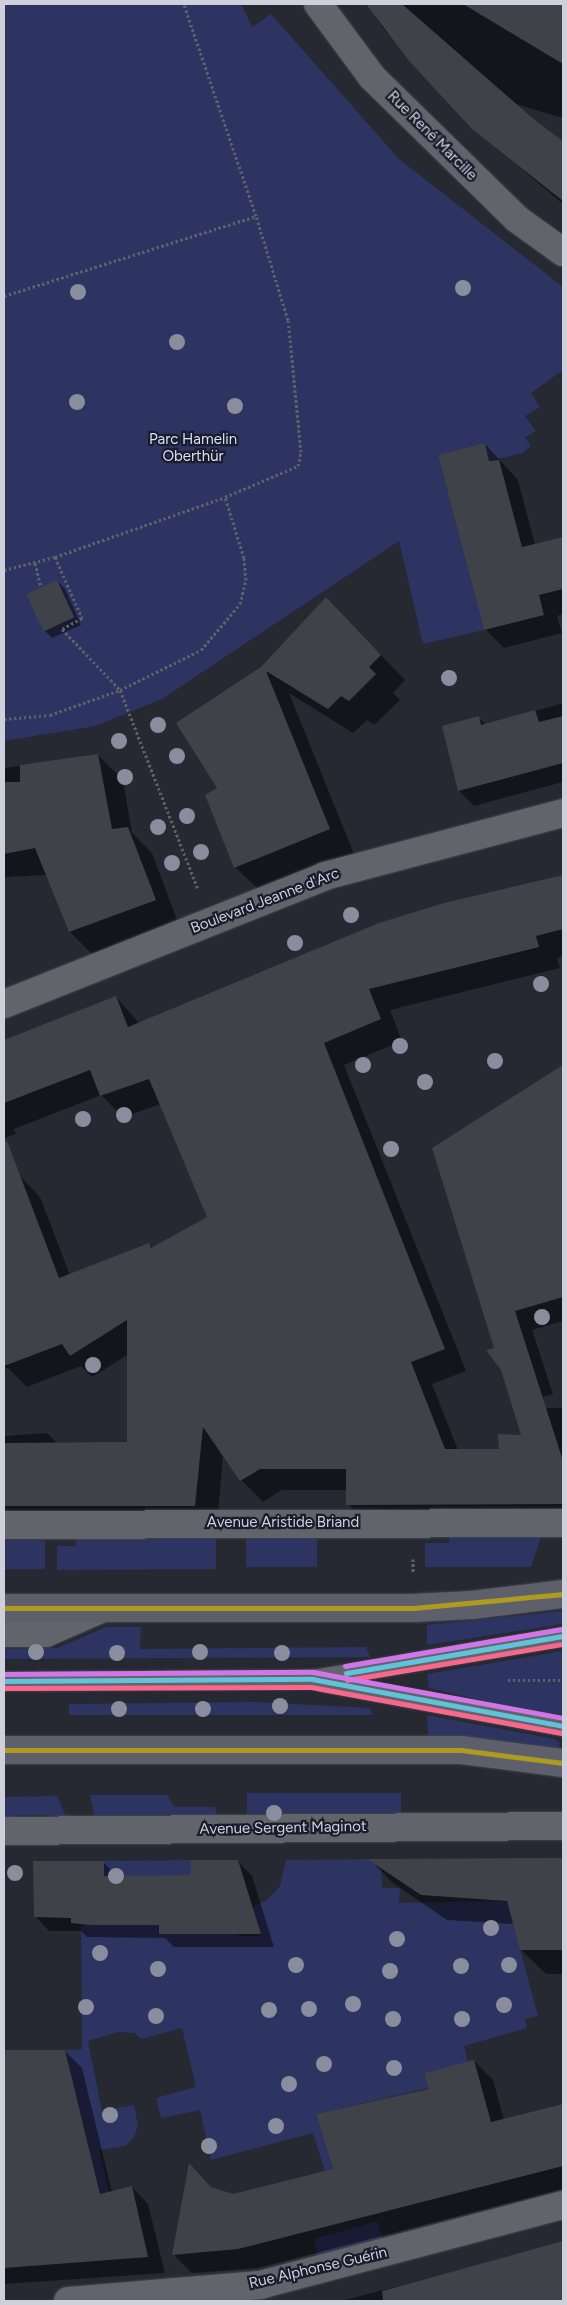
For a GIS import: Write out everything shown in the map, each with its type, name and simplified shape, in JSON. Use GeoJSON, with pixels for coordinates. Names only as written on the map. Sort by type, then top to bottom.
{"type":"FeatureCollection","features":[{"type":"Feature","properties":{"kind":"main road"},"geometry":{"type":"LineString","coordinates":[[4,1608],[413,1608],[472,1605],[563,1594]]}},
{"type":"Feature","properties":{"kind":"main road"},"geometry":{"type":"LineString","coordinates":[[4,1750],[461,1750],[563,1763]]}},
{"type":"Feature","properties":{"kind":"street","name":"Rue René Marcille"},"geometry":{"type":"LineString","coordinates":[[318,4],[378,84],[517,219],[563,252]]}},
{"type":"Feature","properties":{"kind":"street","name":"Boulevard Jeanne d'Arc"},"geometry":{"type":"LineString","coordinates":[[4,1004],[325,876],[563,813]]}},
{"type":"Feature","properties":{"kind":"street","name":"Avenue Aristide Briand"},"geometry":{"type":"LineString","coordinates":[[4,1525],[563,1522]]}},
{"type":"Feature","properties":{"kind":"street"},"geometry":{"type":"LineString","coordinates":[[4,1633],[46,1634],[103,1608]]}},
{"type":"Feature","properties":{"kind":"street","name":"Avenue Sergent Maginot"},"geometry":{"type":"LineString","coordinates":[[4,1831],[563,1826]]}},
{"type":"Feature","properties":{"kind":"street","name":"Rue Alphonse Guérin"},"geometry":{"type":"LineString","coordinates":[[68,2301],[263,2293],[563,2205]]}},
{"type":"Feature","properties":{"kind":"lane"},"geometry":{"type":"LineString","coordinates":[[4,1681],[312,1679],[563,1636]]}},
{"type":"Feature","properties":{"kind":"lane"},"geometry":{"type":"LineString","coordinates":[[312,1679],[563,1726]]}},
{"type":"Feature","properties":{"kind":"path"},"geometry":{"type":"LineString","coordinates":[[4,570],[55,557],[226,496],[290,470],[301,460],[288,320],[256,216],[184,4]]}},
{"type":"Feature","properties":{"kind":"path"},"geometry":{"type":"LineString","coordinates":[[4,296],[256,216]]}},
{"type":"Feature","properties":{"kind":"path"},"geometry":{"type":"LineString","coordinates":[[4,719],[50,716],[120,690],[201,650],[240,604],[246,580],[244,558],[226,496]]}},
{"type":"Feature","properties":{"kind":"path"},"geometry":{"type":"LineString","coordinates":[[55,557],[82,618],[62,629],[120,690],[211,922]]}},
{"type":"Feature","properties":{"kind":"path"},"geometry":{"type":"LineString","coordinates":[[35,562],[41,587]]}},
{"type":"Feature","properties":{"kind":"green space","name":"Parc Hamelin Oberthür"},"geometry":{"type":"Polygon","coordinates":[[[4,4],[241,4],[252,27],[271,14],[399,159],[563,287],[563,370],[531,393],[540,407],[525,416],[536,431],[525,437],[531,446],[523,453],[489,461],[485,443],[438,455],[484,630],[423,644],[399,541],[162,699],[95,726],[4,741],[4,4]]]}},
{"type":"Feature","properties":{"kind":"green space"},"geometry":{"type":"Polygon","coordinates":[[[449,1537],[541,1537],[531,1567],[425,1567],[425,1543],[449,1543],[449,1537]]]}},
{"type":"Feature","properties":{"kind":"green space"},"geometry":{"type":"Polygon","coordinates":[[[76,1538],[216,1538],[216,1569],[57,1570],[57,1546],[75,1546],[76,1538]]]}},
{"type":"Feature","properties":{"kind":"green space"},"geometry":{"type":"Polygon","coordinates":[[[246,1538],[317,1538],[317,1567],[246,1567],[246,1538]]]}},
{"type":"Feature","properties":{"kind":"green space"},"geometry":{"type":"Polygon","coordinates":[[[4,1540],[45,1540],[45,1569],[4,1569],[4,1540]]]}},
{"type":"Feature","properties":{"kind":"green space"},"geometry":{"type":"Polygon","coordinates":[[[563,1611],[563,1624],[427,1645],[427,1625],[563,1611]]]}},
{"type":"Feature","properties":{"kind":"green space"},"geometry":{"type":"Polygon","coordinates":[[[106,1627],[141,1627],[140,1649],[366,1647],[370,1657],[4,1659],[4,1649],[57,1648],[106,1627]]]}},
{"type":"Feature","properties":{"kind":"green space"},"geometry":{"type":"Polygon","coordinates":[[[563,1651],[563,1715],[518,1709],[429,1688],[427,1674],[563,1651]]]}},
{"type":"Feature","properties":{"kind":"green space"},"geometry":{"type":"Polygon","coordinates":[[[256,1702],[370,1708],[373,1715],[69,1715],[69,1704],[256,1702]]]}},
{"type":"Feature","properties":{"kind":"green space"},"geometry":{"type":"Polygon","coordinates":[[[427,1715],[555,1739],[560,1743],[558,1751],[428,1736],[427,1715]]]}},
{"type":"Feature","properties":{"kind":"green space"},"geometry":{"type":"Polygon","coordinates":[[[247,1793],[401,1793],[401,1823],[247,1823],[247,1793]]]}},
{"type":"Feature","properties":{"kind":"green space"},"geometry":{"type":"Polygon","coordinates":[[[90,1795],[168,1795],[174,1807],[215,1807],[218,1823],[96,1824],[90,1795]]]}},
{"type":"Feature","properties":{"kind":"green space"},"geometry":{"type":"Polygon","coordinates":[[[57,1796],[69,1824],[47,1824],[47,1815],[18,1815],[17,1825],[4,1825],[4,1797],[57,1796]]]}},
{"type":"Feature","properties":{"kind":"green space"},"geometry":{"type":"Polygon","coordinates":[[[381,1859],[382,1888],[400,1888],[399,1903],[507,1901],[538,2016],[525,2019],[527,2028],[464,2046],[468,2062],[424,2073],[429,2088],[316,2114],[333,2169],[325,2171],[313,2133],[211,2160],[200,2110],[161,2118],[156,2098],[196,2087],[182,2028],[141,2039],[135,2033],[118,2032],[88,2041],[102,2111],[134,2105],[138,2126],[134,2137],[125,2146],[99,2150],[109,2192],[100,2194],[65,2050],[82,2049],[81,1925],[104,1924],[104,1861],[191,1860],[191,1875],[144,1876],[158,1908],[159,1934],[238,1922],[239,1936],[261,1936],[253,1907],[267,1900],[280,1886],[286,1860],[381,1859]]]}},
{"type":"Feature","properties":{"kind":"green space"},"geometry":{"type":"Polygon","coordinates":[[[377,2221],[382,2239],[319,2257],[314,2239],[377,2221]]]}},
{"type":"Feature","properties":{"kind":"building"},"geometry":{"type":"Polygon","coordinates":[[[366,4],[402,4],[537,122],[563,141],[563,201],[472,129],[410,62],[366,4]]]}},
{"type":"Feature","properties":{"kind":"building"},"geometry":{"type":"Polygon","coordinates":[[[463,4],[563,4],[563,64],[463,4]]]}},
{"type":"Feature","properties":{"kind":"building"},"geometry":{"type":"Polygon","coordinates":[[[485,443],[489,461],[499,460],[522,547],[563,537],[563,589],[539,595],[544,615],[484,630],[438,455],[485,443]]]}},
{"type":"Feature","properties":{"kind":"building"},"geometry":{"type":"Polygon","coordinates":[[[57,580],[74,617],[44,632],[26,594],[57,580]]]}},
{"type":"Feature","properties":{"kind":"building"},"geometry":{"type":"Polygon","coordinates":[[[326,597],[381,655],[369,667],[376,674],[349,701],[341,696],[328,709],[266,671],[330,829],[234,868],[205,795],[217,788],[176,723],[261,667],[326,597]]]}},
{"type":"Feature","properties":{"kind":"building"},"geometry":{"type":"Polygon","coordinates":[[[535,710],[539,722],[563,716],[563,763],[458,791],[442,726],[479,716],[481,725],[535,710]]]}},
{"type":"Feature","properties":{"kind":"building"},"geometry":{"type":"Polygon","coordinates":[[[98,754],[112,829],[128,827],[156,900],[69,932],[35,848],[4,854],[4,782],[20,782],[20,765],[98,754]]]}},
{"type":"Feature","properties":{"kind":"building"},"geometry":{"type":"Polygon","coordinates":[[[563,875],[563,929],[536,936],[539,947],[369,989],[381,1019],[324,1043],[445,1349],[411,1362],[445,1449],[499,1449],[498,1434],[521,1435],[501,1370],[486,1350],[494,1348],[432,1148],[563,1065],[563,1297],[515,1311],[563,1461],[563,1504],[346,1505],[346,1469],[260,1469],[240,1481],[203,1427],[195,1506],[4,1506],[4,1443],[127,1442],[127,1320],[70,1356],[62,1344],[4,1366],[4,1142],[7,1141],[59,1278],[149,1243],[151,1248],[207,1217],[149,1079],[100,1096],[90,1070],[4,1103],[4,1040],[116,996],[128,1027],[379,923],[444,903],[563,875]]]}},
{"type":"Feature","properties":{"kind":"building"},"geometry":{"type":"Polygon","coordinates":[[[563,1858],[563,1950],[520,1950],[507,1901],[421,1895],[367,1859],[563,1858]]]}},
{"type":"Feature","properties":{"kind":"building"},"geometry":{"type":"Polygon","coordinates":[[[191,1860],[238,1860],[261,1934],[159,1934],[159,1925],[90,1925],[71,1923],[71,1918],[34,1917],[33,1861],[104,1861],[104,1876],[191,1875],[191,1860]]]}},
{"type":"Feature","properties":{"kind":"building"},"geometry":{"type":"Polygon","coordinates":[[[4,2050],[65,2050],[100,2194],[132,2186],[148,2257],[4,2268],[4,2050]]]}},
{"type":"Feature","properties":{"kind":"building"},"geometry":{"type":"Polygon","coordinates":[[[474,2060],[491,2122],[563,2104],[563,2166],[238,2249],[172,2255],[189,2163],[211,2187],[233,2194],[333,2169],[316,2114],[429,2089],[424,2073],[474,2060]]]}},
{"type":"Feature","properties":{"kind":"building"},"geometry":{"type":"Polygon","coordinates":[[[563,2241],[563,2301],[383,2301],[382,2291],[563,2241]]]}},
{"type":"Feature","properties":{"kind":"transit line"},"geometry":{"type":"LineString","coordinates":[[4,1608],[413,1608],[563,1594]]}},
{"type":"Feature","properties":{"kind":"transit line"},"geometry":{"type":"LineString","coordinates":[[345,1666],[562,1629]]}},
{"type":"Feature","properties":{"kind":"transit line"},"geometry":{"type":"LineString","coordinates":[[346,1673],[563,1636]]}},
{"type":"Feature","properties":{"kind":"transit line"},"geometry":{"type":"LineString","coordinates":[[347,1680],[563,1644]]}},
{"type":"Feature","properties":{"kind":"transit line"},"geometry":{"type":"LineString","coordinates":[[4,1674],[313,1672],[563,1718]]}},
{"type":"Feature","properties":{"kind":"transit line"},"geometry":{"type":"LineString","coordinates":[[4,1681],[312,1679],[563,1726]]}},
{"type":"Feature","properties":{"kind":"transit line"},"geometry":{"type":"LineString","coordinates":[[4,1688],[311,1687],[562,1733]]}},
{"type":"Feature","properties":{"kind":"transit line"},"geometry":{"type":"LineString","coordinates":[[4,1750],[461,1750],[563,1763]]}}]}
